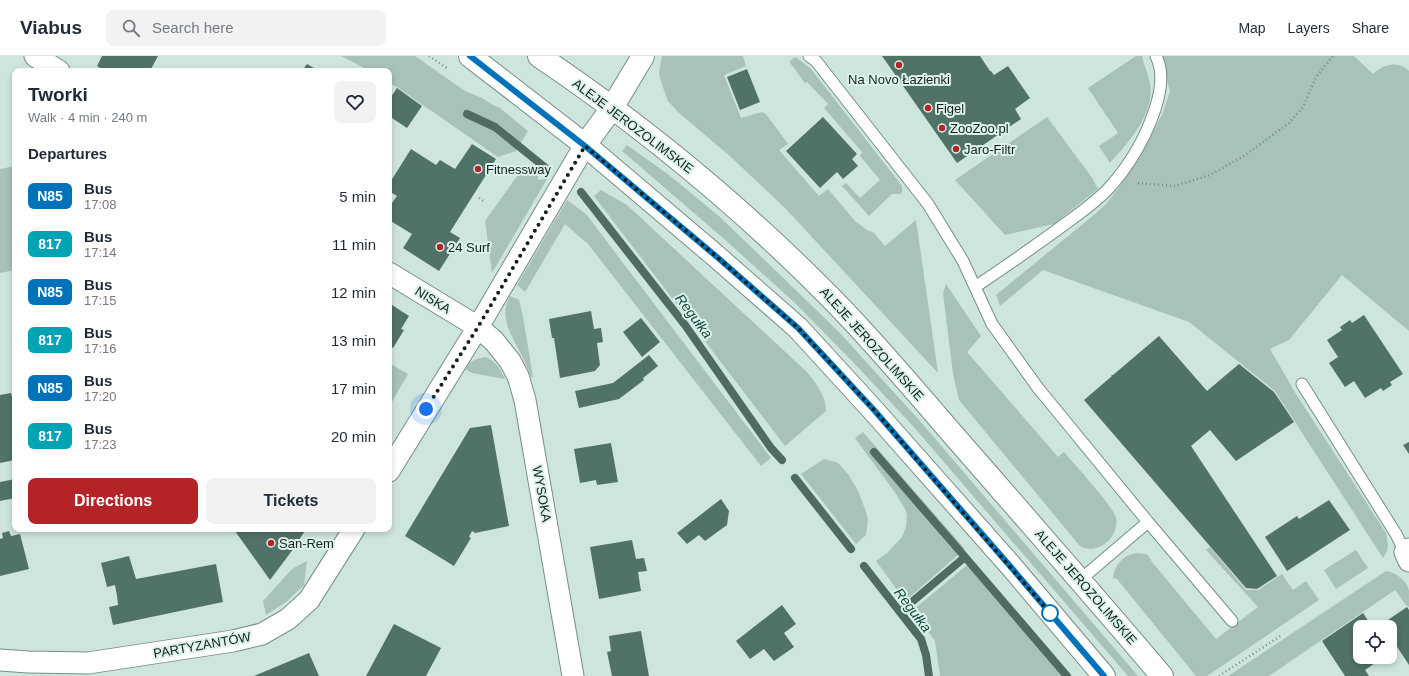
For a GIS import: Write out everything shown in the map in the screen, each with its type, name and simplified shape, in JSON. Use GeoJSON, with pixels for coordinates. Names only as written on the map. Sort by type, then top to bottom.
{"type":"FeatureCollection","features":[{"type":"Feature","properties":{"kind":"main road"},"geometry":{"type":"LineString","coordinates":[[470,56],[585,146],[717,257],[798,328],[874,410],[1104,676]]}},
{"type":"Feature","properties":{"kind":"main road","name":"ALEJE JEROZOLIMSKIE"},"geometry":{"type":"LineString","coordinates":[[539,56],[660,144],[744,214],[830,297],[890,363],[1162,676]]}},
{"type":"Feature","properties":{"kind":"main road"},"geometry":{"type":"LineString","coordinates":[[585,146],[612,108],[643,56]]}},
{"type":"Feature","properties":{"kind":"street"},"geometry":{"type":"LineString","coordinates":[[35,56],[54,68]]}},
{"type":"Feature","properties":{"kind":"street"},"geometry":{"type":"LineString","coordinates":[[392,466],[478,327],[585,146]]}},
{"type":"Feature","properties":{"kind":"street","name":"NISKA"},"geometry":{"type":"LineString","coordinates":[[392,274],[478,327]]}},
{"type":"Feature","properties":{"kind":"street","name":"WYSOKA"},"geometry":{"type":"LineString","coordinates":[[478,327],[494,341],[510,361],[524,394],[573,676]]}},
{"type":"Feature","properties":{"kind":"street","name":"PARTYZANTÓW"},"geometry":{"type":"LineString","coordinates":[[0,660],[88,663],[233,641],[262,634],[288,619],[309,600],[352,532]]}},
{"type":"Feature","properties":{"kind":"lane"},"geometry":{"type":"LineString","coordinates":[[808,56],[816,61],[928,204],[963,261],[992,324],[1038,388],[1148,522],[1232,621]]}},
{"type":"Feature","properties":{"kind":"lane"},"geometry":{"type":"LineString","coordinates":[[975,287],[1024,255],[1085,209],[1099,198],[1119,176],[1151,124],[1160,94],[1161,77],[1159,62],[1156,56]]}},
{"type":"Feature","properties":{"kind":"lane"},"geometry":{"type":"LineString","coordinates":[[1302,384],[1408,554]]}},
{"type":"Feature","properties":{"kind":"lane"},"geometry":{"type":"LineString","coordinates":[[1080,580],[1148,522]]}},
{"type":"Feature","properties":{"kind":"path"},"geometry":{"type":"LineString","coordinates":[[1119,176],[1139,184],[1175,186],[1210,176],[1244,156],[1289,123],[1303,107],[1316,76],[1333,56]]}},
{"type":"Feature","properties":{"kind":"path"},"geometry":{"type":"LineString","coordinates":[[479,198],[485,202]]}},
{"type":"Feature","properties":{"kind":"path"},"geometry":{"type":"LineString","coordinates":[[1219,676],[1282,635]]}},
{"type":"Feature","properties":{"kind":"green space"},"geometry":{"type":"Polygon","coordinates":[[[341,56],[415,56],[465,91],[500,108],[528,131],[516,151],[498,157],[392,84],[392,68],[364,68],[341,56]]]}},
{"type":"Feature","properties":{"kind":"green space"},"geometry":{"type":"Polygon","coordinates":[[[662,56],[743,56],[746,66],[724,75],[741,118],[762,112],[766,114],[788,144],[779,150],[819,196],[828,189],[855,221],[867,230],[874,233],[885,246],[916,220],[938,373],[786,209],[731,157],[678,112],[668,101],[659,73],[662,56]]]}},
{"type":"Feature","properties":{"kind":"green space"},"geometry":{"type":"Polygon","coordinates":[[[1136,56],[1142,56],[1150,83],[1149,106],[1139,127],[1110,163],[1099,146],[1118,133],[1088,88],[1136,56]]]}},
{"type":"Feature","properties":{"kind":"green space"},"geometry":{"type":"Polygon","coordinates":[[[1160,56],[1354,56],[1373,74],[1381,68],[1395,64],[1400,65],[1409,71],[1409,331],[1342,275],[1289,340],[1270,349],[1296,394],[1386,533],[1388,549],[1383,558],[1275,391],[1189,322],[1043,270],[1000,306],[996,295],[1106,204],[1137,161],[1162,115],[1170,91],[1160,56]]]}},
{"type":"Feature","properties":{"kind":"green space"},"geometry":{"type":"Polygon","coordinates":[[[795,57],[811,69],[902,186],[902,193],[892,194],[869,216],[842,186],[846,183],[860,198],[880,180],[860,156],[862,152],[824,108],[828,104],[807,82],[805,83],[790,63],[790,61],[795,57]]]}},
{"type":"Feature","properties":{"kind":"green space"},"geometry":{"type":"Polygon","coordinates":[[[1047,117],[1093,179],[1098,189],[1054,224],[1005,235],[955,180],[1047,117]]]}},
{"type":"Feature","properties":{"kind":"green space"},"geometry":{"type":"Polygon","coordinates":[[[627,145],[669,175],[720,217],[839,332],[920,421],[1138,676],[1128,676],[912,425],[852,361],[794,302],[723,238],[622,151],[627,145]]]}},
{"type":"Feature","properties":{"kind":"green space"},"geometry":{"type":"Polygon","coordinates":[[[525,165],[538,176],[538,180],[547,179],[492,273],[485,221],[525,165]]]}},
{"type":"Feature","properties":{"kind":"green space"},"geometry":{"type":"Polygon","coordinates":[[[12,167],[12,271],[0,273],[0,169],[12,167]]]}},
{"type":"Feature","properties":{"kind":"green space"},"geometry":{"type":"Polygon","coordinates":[[[601,190],[627,205],[808,373],[818,386],[823,396],[826,411],[785,446],[594,196],[601,190]]]}},
{"type":"Feature","properties":{"kind":"green space"},"geometry":{"type":"Polygon","coordinates":[[[567,200],[586,214],[771,458],[761,466],[588,244],[565,224],[525,292],[517,285],[567,200]]]}},
{"type":"Feature","properties":{"kind":"green space"},"geometry":{"type":"Polygon","coordinates":[[[946,284],[981,336],[967,352],[1058,457],[1064,452],[1114,512],[1116,525],[1114,532],[1111,538],[1100,547],[1093,549],[1080,546],[959,400],[953,374],[943,293],[946,284]]]}},
{"type":"Feature","properties":{"kind":"green space"},"geometry":{"type":"Polygon","coordinates":[[[510,296],[519,300],[533,377],[531,377],[510,333],[506,319],[505,311],[510,296]]]}},
{"type":"Feature","properties":{"kind":"green space"},"geometry":{"type":"Polygon","coordinates":[[[486,357],[497,366],[505,379],[472,373],[465,369],[474,360],[486,357]]]}},
{"type":"Feature","properties":{"kind":"green space"},"geometry":{"type":"Polygon","coordinates":[[[392,365],[408,374],[392,402],[392,365]]]}},
{"type":"Feature","properties":{"kind":"green space"},"geometry":{"type":"Polygon","coordinates":[[[863,432],[965,549],[905,601],[876,561],[887,553],[902,537],[906,527],[907,515],[896,494],[855,438],[863,432]]]}},
{"type":"Feature","properties":{"kind":"green space"},"geometry":{"type":"Polygon","coordinates":[[[824,459],[838,463],[848,474],[858,491],[865,509],[868,519],[866,535],[856,544],[801,474],[824,459]]]}},
{"type":"Feature","properties":{"kind":"green space"},"geometry":{"type":"Polygon","coordinates":[[[1210,547],[1246,590],[1258,590],[1282,574],[1293,590],[1306,581],[1319,600],[1207,676],[1196,676],[1117,579],[1113,578],[1114,572],[1120,561],[1130,555],[1148,555],[1152,562],[1216,639],[1258,607],[1206,550],[1210,547]]]}},
{"type":"Feature","properties":{"kind":"green space"},"geometry":{"type":"Polygon","coordinates":[[[1356,550],[1368,568],[1336,589],[1324,570],[1356,550]]]}},
{"type":"Feature","properties":{"kind":"green space"},"geometry":{"type":"Polygon","coordinates":[[[307,561],[304,585],[286,602],[266,615],[263,601],[292,569],[307,561]]]}},
{"type":"Feature","properties":{"kind":"green space"},"geometry":{"type":"Polygon","coordinates":[[[972,561],[1071,676],[940,676],[935,641],[913,610],[972,561]]]}},
{"type":"Feature","properties":{"kind":"green space"},"geometry":{"type":"Polygon","coordinates":[[[1386,571],[1397,575],[1408,587],[1409,607],[1395,590],[1269,676],[1228,676],[1386,571]]]}},
{"type":"Feature","properties":{"kind":"building"},"geometry":{"type":"Polygon","coordinates":[[[102,56],[158,56],[152,68],[100,68],[97,66],[102,56]]]}},
{"type":"Feature","properties":{"kind":"building"},"geometry":{"type":"Polygon","coordinates":[[[882,56],[980,56],[994,75],[1008,66],[1030,98],[1015,109],[1021,119],[957,163],[882,56]]]}},
{"type":"Feature","properties":{"kind":"building"},"geometry":{"type":"Polygon","coordinates":[[[307,64],[314,68],[304,68],[307,64]]]}},
{"type":"Feature","properties":{"kind":"building"},"geometry":{"type":"Polygon","coordinates":[[[747,69],[760,102],[740,110],[727,77],[747,69]]]}},
{"type":"Feature","properties":{"kind":"building"},"geometry":{"type":"Polygon","coordinates":[[[397,88],[422,106],[407,128],[392,118],[392,96],[397,88]]]}},
{"type":"Feature","properties":{"kind":"building"},"geometry":{"type":"Polygon","coordinates":[[[823,117],[857,154],[852,159],[858,166],[843,179],[837,172],[820,188],[786,151],[823,117]]]}},
{"type":"Feature","properties":{"kind":"building"},"geometry":{"type":"Polygon","coordinates":[[[472,144],[496,159],[450,232],[460,238],[439,271],[403,248],[412,234],[392,222],[392,203],[397,196],[392,193],[392,179],[411,149],[436,165],[440,160],[455,169],[472,144]]]}},
{"type":"Feature","properties":{"kind":"building"},"geometry":{"type":"Polygon","coordinates":[[[392,305],[409,316],[401,329],[404,330],[393,348],[392,305]]]}},
{"type":"Feature","properties":{"kind":"building"},"geometry":{"type":"Polygon","coordinates":[[[591,311],[594,329],[601,328],[603,342],[597,343],[600,365],[595,371],[560,378],[554,338],[552,338],[549,319],[591,311]]]}},
{"type":"Feature","properties":{"kind":"building"},"geometry":{"type":"Polygon","coordinates":[[[1364,315],[1403,374],[1390,382],[1392,385],[1383,391],[1381,388],[1365,398],[1354,381],[1345,387],[1329,363],[1338,357],[1327,340],[1342,330],[1340,327],[1350,320],[1352,323],[1364,315]]]}},
{"type":"Feature","properties":{"kind":"building"},"geometry":{"type":"Polygon","coordinates":[[[641,318],[660,342],[642,357],[623,332],[641,318]]]}},
{"type":"Feature","properties":{"kind":"building"},"geometry":{"type":"Polygon","coordinates":[[[1159,336],[1207,391],[1239,364],[1274,392],[1294,422],[1236,461],[1210,430],[1191,446],[1277,576],[1257,589],[1246,588],[1084,400],[1112,376],[1111,375],[1113,375],[1159,336]]]}},
{"type":"Feature","properties":{"kind":"building"},"geometry":{"type":"Polygon","coordinates":[[[649,355],[658,366],[643,378],[644,380],[619,399],[579,408],[575,391],[613,383],[649,355]]]}},
{"type":"Feature","properties":{"kind":"building"},"geometry":{"type":"Polygon","coordinates":[[[11,393],[12,398],[12,461],[0,463],[0,395],[11,393]]]}},
{"type":"Feature","properties":{"kind":"building"},"geometry":{"type":"Polygon","coordinates":[[[491,425],[509,526],[475,533],[472,531],[469,537],[471,538],[454,566],[405,536],[470,428],[491,425]]]}},
{"type":"Feature","properties":{"kind":"building"},"geometry":{"type":"Polygon","coordinates":[[[1409,442],[1409,454],[1403,445],[1409,442]]]}},
{"type":"Feature","properties":{"kind":"building"},"geometry":{"type":"Polygon","coordinates":[[[611,443],[618,482],[597,485],[596,480],[580,483],[574,449],[611,443]]]}},
{"type":"Feature","properties":{"kind":"building"},"geometry":{"type":"Polygon","coordinates":[[[12,480],[12,499],[0,501],[0,482],[12,480]]]}},
{"type":"Feature","properties":{"kind":"building"},"geometry":{"type":"Polygon","coordinates":[[[721,499],[729,511],[727,525],[705,541],[699,535],[687,544],[677,533],[721,499]]]}},
{"type":"Feature","properties":{"kind":"building"},"geometry":{"type":"Polygon","coordinates":[[[1329,500],[1350,530],[1287,571],[1265,537],[1297,516],[1299,519],[1329,500]]]}},
{"type":"Feature","properties":{"kind":"building"},"geometry":{"type":"Polygon","coordinates":[[[9,531],[11,536],[20,534],[29,569],[0,576],[0,539],[3,538],[2,533],[9,531]]]}},
{"type":"Feature","properties":{"kind":"building","name":"San-Rem"},"geometry":{"type":"Polygon","coordinates":[[[236,532],[304,532],[270,580],[236,532]]]}},
{"type":"Feature","properties":{"kind":"building"},"geometry":{"type":"Polygon","coordinates":[[[632,540],[636,559],[644,558],[647,571],[638,572],[641,591],[599,599],[590,547],[632,540]]]}},
{"type":"Feature","properties":{"kind":"building"},"geometry":{"type":"Polygon","coordinates":[[[129,556],[136,579],[216,564],[223,602],[113,625],[109,607],[118,605],[115,585],[107,587],[101,563],[129,556]]]}},
{"type":"Feature","properties":{"kind":"building"},"geometry":{"type":"Polygon","coordinates":[[[782,605],[796,624],[784,633],[794,647],[774,661],[764,649],[750,659],[736,641],[782,605]]]}},
{"type":"Feature","properties":{"kind":"building"},"geometry":{"type":"Polygon","coordinates":[[[1407,607],[1409,610],[1409,665],[1397,647],[1397,620],[1388,620],[1407,607]]]}},
{"type":"Feature","properties":{"kind":"building"},"geometry":{"type":"Polygon","coordinates":[[[1363,613],[1368,620],[1353,620],[1353,664],[1374,664],[1365,670],[1369,676],[1345,676],[1322,641],[1363,613]]]}},
{"type":"Feature","properties":{"kind":"building"},"geometry":{"type":"Polygon","coordinates":[[[394,624],[441,648],[426,676],[366,676],[394,624]]]}},
{"type":"Feature","properties":{"kind":"building"},"geometry":{"type":"Polygon","coordinates":[[[641,631],[649,676],[612,676],[607,652],[611,651],[609,636],[641,631]]]}},
{"type":"Feature","properties":{"kind":"building"},"geometry":{"type":"Polygon","coordinates":[[[309,653],[319,676],[254,676],[309,653]]]}},
{"type":"Feature","properties":{"kind":"waterway","name":"Regułka"},"geometry":{"type":"LineString","coordinates":[[467,114],[495,127],[547,169]]}},
{"type":"Feature","properties":{"kind":"waterway","name":"Regułka"},"geometry":{"type":"LineString","coordinates":[[581,192],[685,325],[771,448],[782,460]]}},
{"type":"Feature","properties":{"kind":"waterway"},"geometry":{"type":"LineString","coordinates":[[874,452],[965,557],[900,612]]}},
{"type":"Feature","properties":{"kind":"waterway","name":"Regułka"},"geometry":{"type":"LineString","coordinates":[[795,478],[851,549]]}},
{"type":"Feature","properties":{"kind":"waterway"},"geometry":{"type":"LineString","coordinates":[[965,557],[1067,676]]}},
{"type":"Feature","properties":{"kind":"waterway","name":"Regułka"},"geometry":{"type":"LineString","coordinates":[[864,566],[921,639],[926,655],[929,676]]}},
{"type":"Feature","properties":{"kind":"bus line","name":"N85"},"geometry":{"type":"LineString","coordinates":[[470,56],[531,102],[546,116],[585,146],[717,257],[798,328],[874,410],[1104,676]]}},
{"type":"Feature","properties":{"kind":"place","name":"Na Novo Łazienki"},"geometry":{"type":"Point","coordinates":[899,65]}},
{"type":"Feature","properties":{"kind":"place","name":"Figel"},"geometry":{"type":"Point","coordinates":[928,108]}},
{"type":"Feature","properties":{"kind":"place","name":"ZooZoo.pl"},"geometry":{"type":"Point","coordinates":[942,128]}},
{"type":"Feature","properties":{"kind":"place","name":"Jaro-Filtr"},"geometry":{"type":"Point","coordinates":[956,149]}},
{"type":"Feature","properties":{"kind":"place","name":"Fitnessway"},"geometry":{"type":"Point","coordinates":[478,169]}},
{"type":"Feature","properties":{"kind":"place","name":"24 Surf"},"geometry":{"type":"Point","coordinates":[440,247]}},
{"type":"Feature","properties":{"kind":"place","name":"San-Rem"},"geometry":{"type":"Point","coordinates":[271,543]}},
{"type":"Feature","properties":{"kind":"route"},"geometry":{"type":"LineString","coordinates":[[426,409],[478,327],[585,146],[717,257],[798,328],[874,410],[1050,613]]}}]}
